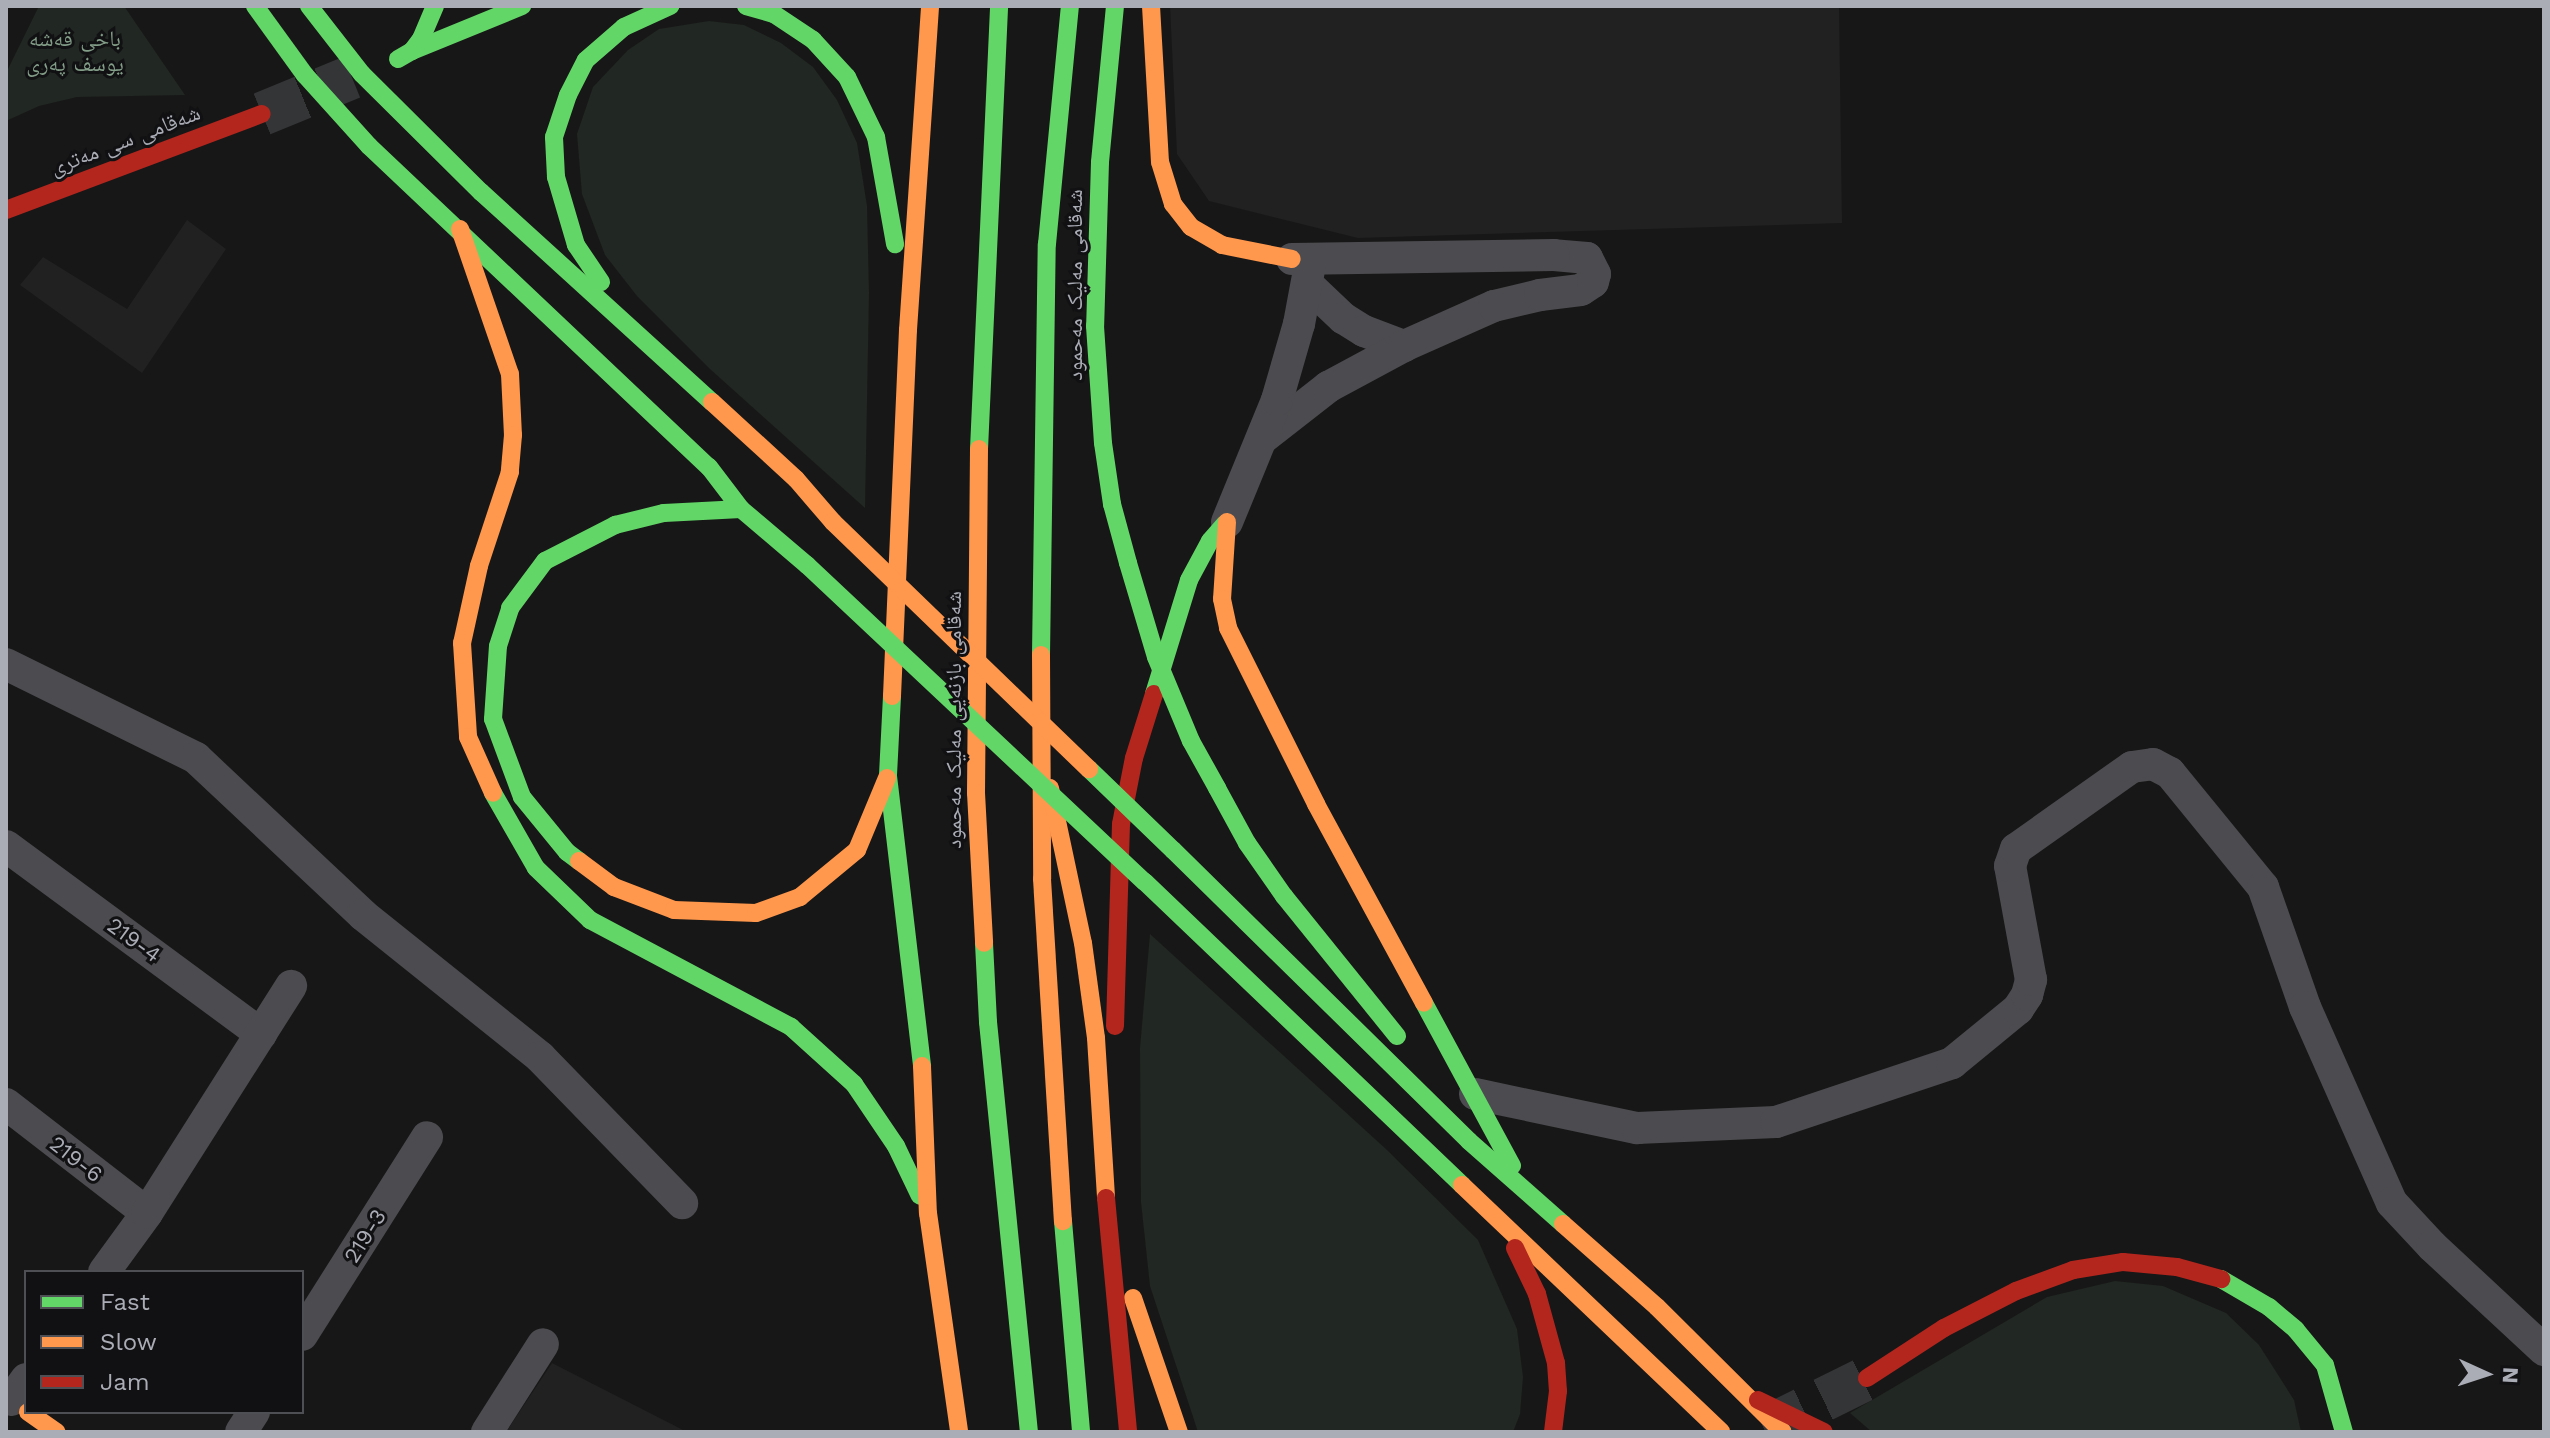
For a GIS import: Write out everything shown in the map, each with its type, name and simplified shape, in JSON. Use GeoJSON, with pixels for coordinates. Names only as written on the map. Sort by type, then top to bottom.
{"type":"FeatureCollection","features":[{"type":"Feature","properties":{"kind":"main road"},"geometry":{"type":"LineString","coordinates":[[255,6],[305,75],[369,146],[709,467],[741,509],[807,565],[1145,882],[1721,1432]]}},
{"type":"Feature","properties":{"kind":"main road"},"geometry":{"type":"LineString","coordinates":[[309,6],[362,74],[481,192],[796,479],[833,522],[1442,1114],[1657,1307],[1783,1432]]}},
{"type":"Feature","properties":{"kind":"main road"},"geometry":{"type":"LineString","coordinates":[[435,6],[426,30],[405,55],[522,6]]}},
{"type":"Feature","properties":{"kind":"main road"},"geometry":{"type":"LineString","coordinates":[[639,337],[576,245],[556,177],[554,137],[568,95],[586,60],[624,27],[670,6]]}},
{"type":"Feature","properties":{"kind":"main road"},"geometry":{"type":"LineString","coordinates":[[746,6],[774,14],[813,40],[847,77],[876,137],[908,330]]}},
{"type":"Feature","properties":{"kind":"main road"},"geometry":{"type":"LineString","coordinates":[[930,6],[908,330],[888,776],[923,1075],[928,1213],[959,1432]]}},
{"type":"Feature","properties":{"kind":"main road","name":"شەقامی بازنەیی مەلیک مەحمود"},"geometry":{"type":"LineString","coordinates":[[999,6],[979,443],[976,793],[988,1022],[1029,1432]]}},
{"type":"Feature","properties":{"kind":"main road"},"geometry":{"type":"LineString","coordinates":[[1070,6],[1047,244],[1041,495],[1042,758],[1048,1000],[1081,1432]]}},
{"type":"Feature","properties":{"kind":"main road","name":"شەقامی مەلیک مەحمود"},"geometry":{"type":"LineString","coordinates":[[1115,6],[1099,177],[1095,326],[1103,443],[1112,504],[1128,563],[1156,657],[1191,741],[1247,843],[1284,896],[1409,1054],[1442,1114]]}},
{"type":"Feature","properties":{"kind":"main road"},"geometry":{"type":"LineString","coordinates":[[1151,6],[1160,162],[1173,204],[1191,227],[1222,245],[1303,267]]}},
{"type":"Feature","properties":{"kind":"main road"},"geometry":{"type":"LineString","coordinates":[[912,35],[924,63]]}},
{"type":"Feature","properties":{"kind":"main road","name":"شەقامی سی مەتری"},"geometry":{"type":"LineString","coordinates":[[6,210],[262,114]]}},
{"type":"Feature","properties":{"kind":"main road"},"geometry":{"type":"LineString","coordinates":[[460,229],[510,374],[513,435],[510,472],[479,566],[462,643],[468,737],[501,809],[536,868],[590,920],[791,1027],[854,1084],[896,1146],[928,1213]]}},
{"type":"Feature","properties":{"kind":"main road"},"geometry":{"type":"LineString","coordinates":[[741,509],[664,513],[627,522],[545,561],[510,608],[498,646],[493,719],[522,797],[567,852],[614,887],[674,910],[756,913],[800,897],[857,850],[888,776]]}},
{"type":"Feature","properties":{"kind":"main road"},"geometry":{"type":"LineString","coordinates":[[1105,1133],[1116,1012],[1121,824],[1134,758],[1189,580],[1210,541],[1227,522]]}},
{"type":"Feature","properties":{"kind":"main road"},"geometry":{"type":"LineString","coordinates":[[1227,522],[1222,599],[1228,628],[1316,804],[1525,1190]]}},
{"type":"Feature","properties":{"kind":"main road"},"geometry":{"type":"LineString","coordinates":[[1042,758],[1083,943],[1105,1133],[1108,1223],[1128,1432]]}},
{"type":"Feature","properties":{"kind":"main road"},"geometry":{"type":"LineString","coordinates":[[1108,1223],[1179,1432]]}},
{"type":"Feature","properties":{"kind":"main road"},"geometry":{"type":"LineString","coordinates":[[1502,1225],[1524,1265],[1549,1330],[1558,1391],[1553,1432]]}},
{"type":"Feature","properties":{"kind":"main road"},"geometry":{"type":"LineString","coordinates":[[1867,1378],[1980,1309],[2016,1291],[2073,1270],[2123,1262],[2177,1267],[2230,1282],[2269,1307],[2296,1330],[2325,1365],[2344,1432]]}},
{"type":"Feature","properties":{"kind":"main road"},"geometry":{"type":"LineString","coordinates":[[1743,1392],[1824,1432]]}},
{"type":"Feature","properties":{"kind":"main road"},"geometry":{"type":"LineString","coordinates":[[36,1414],[57,1432]]}},
{"type":"Feature","properties":{"kind":"street"},"geometry":{"type":"LineString","coordinates":[[1263,438],[1328,387],[1404,346],[1494,306],[1540,295],[1581,290],[1593,282],[1594,267],[1581,256],[1554,255],[1303,267]]}},
{"type":"Feature","properties":{"kind":"street"},"geometry":{"type":"LineString","coordinates":[[1303,267],[1343,318],[1364,331],[1404,346]]}},
{"type":"Feature","properties":{"kind":"street"},"geometry":{"type":"LineString","coordinates":[[1227,522],[1263,438],[1289,362],[1303,267]]}},
{"type":"Feature","properties":{"kind":"street"},"geometry":{"type":"LineString","coordinates":[[6,664],[196,758],[363,915],[540,1057],[682,1203]]}},
{"type":"Feature","properties":{"kind":"street"},"geometry":{"type":"LineString","coordinates":[[1475,1094],[1637,1128],[1776,1122],[1952,1063],[2018,1009],[2027,995],[2031,980],[2010,866],[2016,849],[2132,767],[2153,764],[2170,773],[2263,887],[2305,1007],[2392,1203],[2432,1246],[2544,1350]]}},
{"type":"Feature","properties":{"kind":"street","name":"219-4"},"geometry":{"type":"LineString","coordinates":[[6,846],[261,1034]]}},
{"type":"Feature","properties":{"kind":"street"},"geometry":{"type":"LineString","coordinates":[[105,1270],[147,1213],[291,986]]}},
{"type":"Feature","properties":{"kind":"street","name":"219-6"},"geometry":{"type":"LineString","coordinates":[[6,1104],[147,1213]]}},
{"type":"Feature","properties":{"kind":"street","name":"219-3"},"geometry":{"type":"LineString","coordinates":[[304,1332],[427,1137]]}},
{"type":"Feature","properties":{"kind":"street"},"geometry":{"type":"LineString","coordinates":[[487,1432],[543,1344]]}},
{"type":"Feature","properties":{"kind":"street"},"geometry":{"type":"LineString","coordinates":[[241,1432],[253,1414]]}},
{"type":"Feature","properties":{"kind":"shaded area"},"geometry":{"type":"Polygon","coordinates":[[[1170,6],[1839,6],[1842,223],[1358,238],[1209,201],[1177,154],[1170,6]]]}},
{"type":"Feature","properties":{"kind":"shaded area"},"geometry":{"type":"Polygon","coordinates":[[[187,220],[226,249],[142,373],[20,285],[43,257],[127,309],[187,220]]]}},
{"type":"Feature","properties":{"kind":"shaded area"},"geometry":{"type":"Polygon","coordinates":[[[552,1363],[687,1432],[506,1432],[552,1363]]]}},
{"type":"Feature","properties":{"kind":"green space","name":"باخی قەشە یوسف پەری"},"geometry":{"type":"Polygon","coordinates":[[[39,6],[124,6],[185,95],[77,97],[39,106],[6,121],[6,73],[39,6]]]}},
{"type":"Feature","properties":{"kind":"green space"},"geometry":{"type":"Polygon","coordinates":[[[709,21],[744,25],[781,43],[813,67],[837,100],[857,143],[867,206],[869,293],[865,508],[710,369],[637,296],[605,255],[582,194],[577,134],[593,87],[628,50],[659,29],[709,21]]]}},
{"type":"Feature","properties":{"kind":"green space"},"geometry":{"type":"Polygon","coordinates":[[[1150,934],[1387,1150],[1478,1240],[1517,1329],[1523,1377],[1520,1414],[1513,1432],[1198,1432],[1150,1286],[1141,1202],[1140,1048],[1150,934]]]}},
{"type":"Feature","properties":{"kind":"green space"},"geometry":{"type":"Polygon","coordinates":[[[2115,1281],[2163,1286],[2226,1313],[2259,1345],[2294,1400],[2301,1432],[1872,1432],[1850,1413],[2047,1297],[2115,1281]]]}},
{"type":"Feature","properties":{"kind":"tunnel"},"geometry":{"type":"LineString","coordinates":[[262,114],[352,77]]}},
{"type":"Feature","properties":{"kind":"tunnel"},"geometry":{"type":"LineString","coordinates":[[1764,1429],[1867,1378]]}},
{"type":"Feature","properties":{"kind":"traffic: fast"},"geometry":{"type":"LineString","coordinates":[[255,6],[305,75],[369,146],[709,467],[741,509],[807,565]]}},
{"type":"Feature","properties":{"kind":"traffic: fast"},"geometry":{"type":"LineString","coordinates":[[309,6],[362,74],[481,192],[712,402]]}},
{"type":"Feature","properties":{"kind":"traffic: fast"},"geometry":{"type":"LineString","coordinates":[[398,59],[412,51],[421,39],[435,6]]}},
{"type":"Feature","properties":{"kind":"traffic: fast"},"geometry":{"type":"LineString","coordinates":[[412,51],[522,6]]}},
{"type":"Feature","properties":{"kind":"traffic: fast"},"geometry":{"type":"LineString","coordinates":[[601,282],[576,245],[556,177],[554,137],[568,95],[586,60],[624,27],[670,6]]}},
{"type":"Feature","properties":{"kind":"traffic: fast"},"geometry":{"type":"LineString","coordinates":[[746,6],[774,14],[813,40],[847,77],[876,137],[895,244]]}},
{"type":"Feature","properties":{"kind":"traffic: fast"},"geometry":{"type":"LineString","coordinates":[[979,449],[999,6]]}},
{"type":"Feature","properties":{"kind":"traffic: fast"},"geometry":{"type":"LineString","coordinates":[[1041,655],[1047,244],[1070,6]]}},
{"type":"Feature","properties":{"kind":"traffic: fast"},"geometry":{"type":"LineString","coordinates":[[1115,6],[1100,162],[1095,326],[1103,443],[1112,504],[1128,563]]}},
{"type":"Feature","properties":{"kind":"traffic: fast"},"geometry":{"type":"LineString","coordinates":[[579,861],[567,852],[522,797],[493,719],[498,646],[510,608],[545,561],[615,525],[664,513],[741,509]]}},
{"type":"Feature","properties":{"kind":"traffic: fast"},"geometry":{"type":"LineString","coordinates":[[1154,694],[1189,580],[1210,541],[1225,524]]}},
{"type":"Feature","properties":{"kind":"traffic: fast"},"geometry":{"type":"LineString","coordinates":[[1128,563],[1156,657],[1191,741],[1217,788]]}},
{"type":"Feature","properties":{"kind":"traffic: fast"},"geometry":{"type":"LineString","coordinates":[[807,565],[1145,882]]}},
{"type":"Feature","properties":{"kind":"traffic: fast"},"geometry":{"type":"LineString","coordinates":[[892,696],[888,776],[922,1066]]}},
{"type":"Feature","properties":{"kind":"traffic: fast"},"geometry":{"type":"LineString","coordinates":[[1089,769],[1173,850]]}},
{"type":"Feature","properties":{"kind":"traffic: fast"},"geometry":{"type":"LineString","coordinates":[[1217,788],[1247,843],[1284,896],[1397,1036]]}},
{"type":"Feature","properties":{"kind":"traffic: fast"},"geometry":{"type":"LineString","coordinates":[[493,793],[536,868],[590,920],[791,1027],[854,1084],[896,1146],[920,1196]]}},
{"type":"Feature","properties":{"kind":"traffic: fast"},"geometry":{"type":"LineString","coordinates":[[1173,850],[1469,1141],[1563,1224]]}},
{"type":"Feature","properties":{"kind":"traffic: fast"},"geometry":{"type":"LineString","coordinates":[[1145,882],[1462,1185]]}},
{"type":"Feature","properties":{"kind":"traffic: fast"},"geometry":{"type":"LineString","coordinates":[[984,943],[988,1022],[1029,1432]]}},
{"type":"Feature","properties":{"kind":"traffic: fast"},"geometry":{"type":"LineString","coordinates":[[1424,1003],[1512,1166]]}},
{"type":"Feature","properties":{"kind":"traffic: fast"},"geometry":{"type":"LineString","coordinates":[[1063,1221],[1081,1432]]}},
{"type":"Feature","properties":{"kind":"traffic: fast"},"geometry":{"type":"LineString","coordinates":[[2221,1279],[2269,1307],[2296,1330],[2325,1365],[2344,1432]]}},
{"type":"Feature","properties":{"kind":"traffic: slow"},"geometry":{"type":"LineString","coordinates":[[892,696],[908,330],[930,6]]}},
{"type":"Feature","properties":{"kind":"traffic: slow"},"geometry":{"type":"LineString","coordinates":[[1151,6],[1160,162],[1173,204],[1191,227],[1222,245],[1292,259]]}},
{"type":"Feature","properties":{"kind":"traffic: slow"},"geometry":{"type":"LineString","coordinates":[[460,229],[510,374],[513,435],[510,472],[479,566],[462,643],[468,737],[493,793]]}},
{"type":"Feature","properties":{"kind":"traffic: slow"},"geometry":{"type":"LineString","coordinates":[[712,402],[796,479],[833,522]]}},
{"type":"Feature","properties":{"kind":"traffic: slow"},"geometry":{"type":"LineString","coordinates":[[979,449],[976,793],[984,943]]}},
{"type":"Feature","properties":{"kind":"traffic: slow"},"geometry":{"type":"LineString","coordinates":[[833,522],[1089,769]]}},
{"type":"Feature","properties":{"kind":"traffic: slow"},"geometry":{"type":"LineString","coordinates":[[1227,522],[1222,599],[1228,628],[1316,804],[1424,1003]]}},
{"type":"Feature","properties":{"kind":"traffic: slow"},"geometry":{"type":"LineString","coordinates":[[1041,655],[1042,879],[1063,1221]]}},
{"type":"Feature","properties":{"kind":"traffic: slow"},"geometry":{"type":"LineString","coordinates":[[579,861],[614,887],[674,910],[756,913],[800,897],[857,850],[887,778]]}},
{"type":"Feature","properties":{"kind":"traffic: slow"},"geometry":{"type":"LineString","coordinates":[[1050,788],[1083,943],[1096,1038],[1106,1198]]}},
{"type":"Feature","properties":{"kind":"traffic: slow"},"geometry":{"type":"LineString","coordinates":[[922,1066],[928,1213],[959,1432]]}},
{"type":"Feature","properties":{"kind":"traffic: slow"},"geometry":{"type":"LineString","coordinates":[[1462,1185],[1721,1432]]}},
{"type":"Feature","properties":{"kind":"traffic: slow"},"geometry":{"type":"LineString","coordinates":[[1563,1224],[1657,1307],[1783,1432]]}},
{"type":"Feature","properties":{"kind":"traffic: slow"},"geometry":{"type":"LineString","coordinates":[[1133,1298],[1179,1432]]}},
{"type":"Feature","properties":{"kind":"traffic: slow"},"geometry":{"type":"LineString","coordinates":[[31,1414],[57,1432]]}},
{"type":"Feature","properties":{"kind":"traffic: jam"},"geometry":{"type":"LineString","coordinates":[[6,210],[262,114]]}},
{"type":"Feature","properties":{"kind":"traffic: jam"},"geometry":{"type":"LineString","coordinates":[[1115,1026],[1121,824],[1134,758],[1154,694]]}},
{"type":"Feature","properties":{"kind":"traffic: jam"},"geometry":{"type":"LineString","coordinates":[[1106,1198],[1128,1432]]}},
{"type":"Feature","properties":{"kind":"traffic: jam"},"geometry":{"type":"LineString","coordinates":[[1515,1248],[1537,1294],[1556,1363],[1558,1391],[1553,1432]]}},
{"type":"Feature","properties":{"kind":"traffic: jam"},"geometry":{"type":"LineString","coordinates":[[1867,1378],[1944,1328],[2016,1291],[2073,1270],[2123,1262],[2177,1267],[2221,1279]]}},
{"type":"Feature","properties":{"kind":"traffic: jam"},"geometry":{"type":"LineString","coordinates":[[1758,1400],[1824,1432]]}}]}
